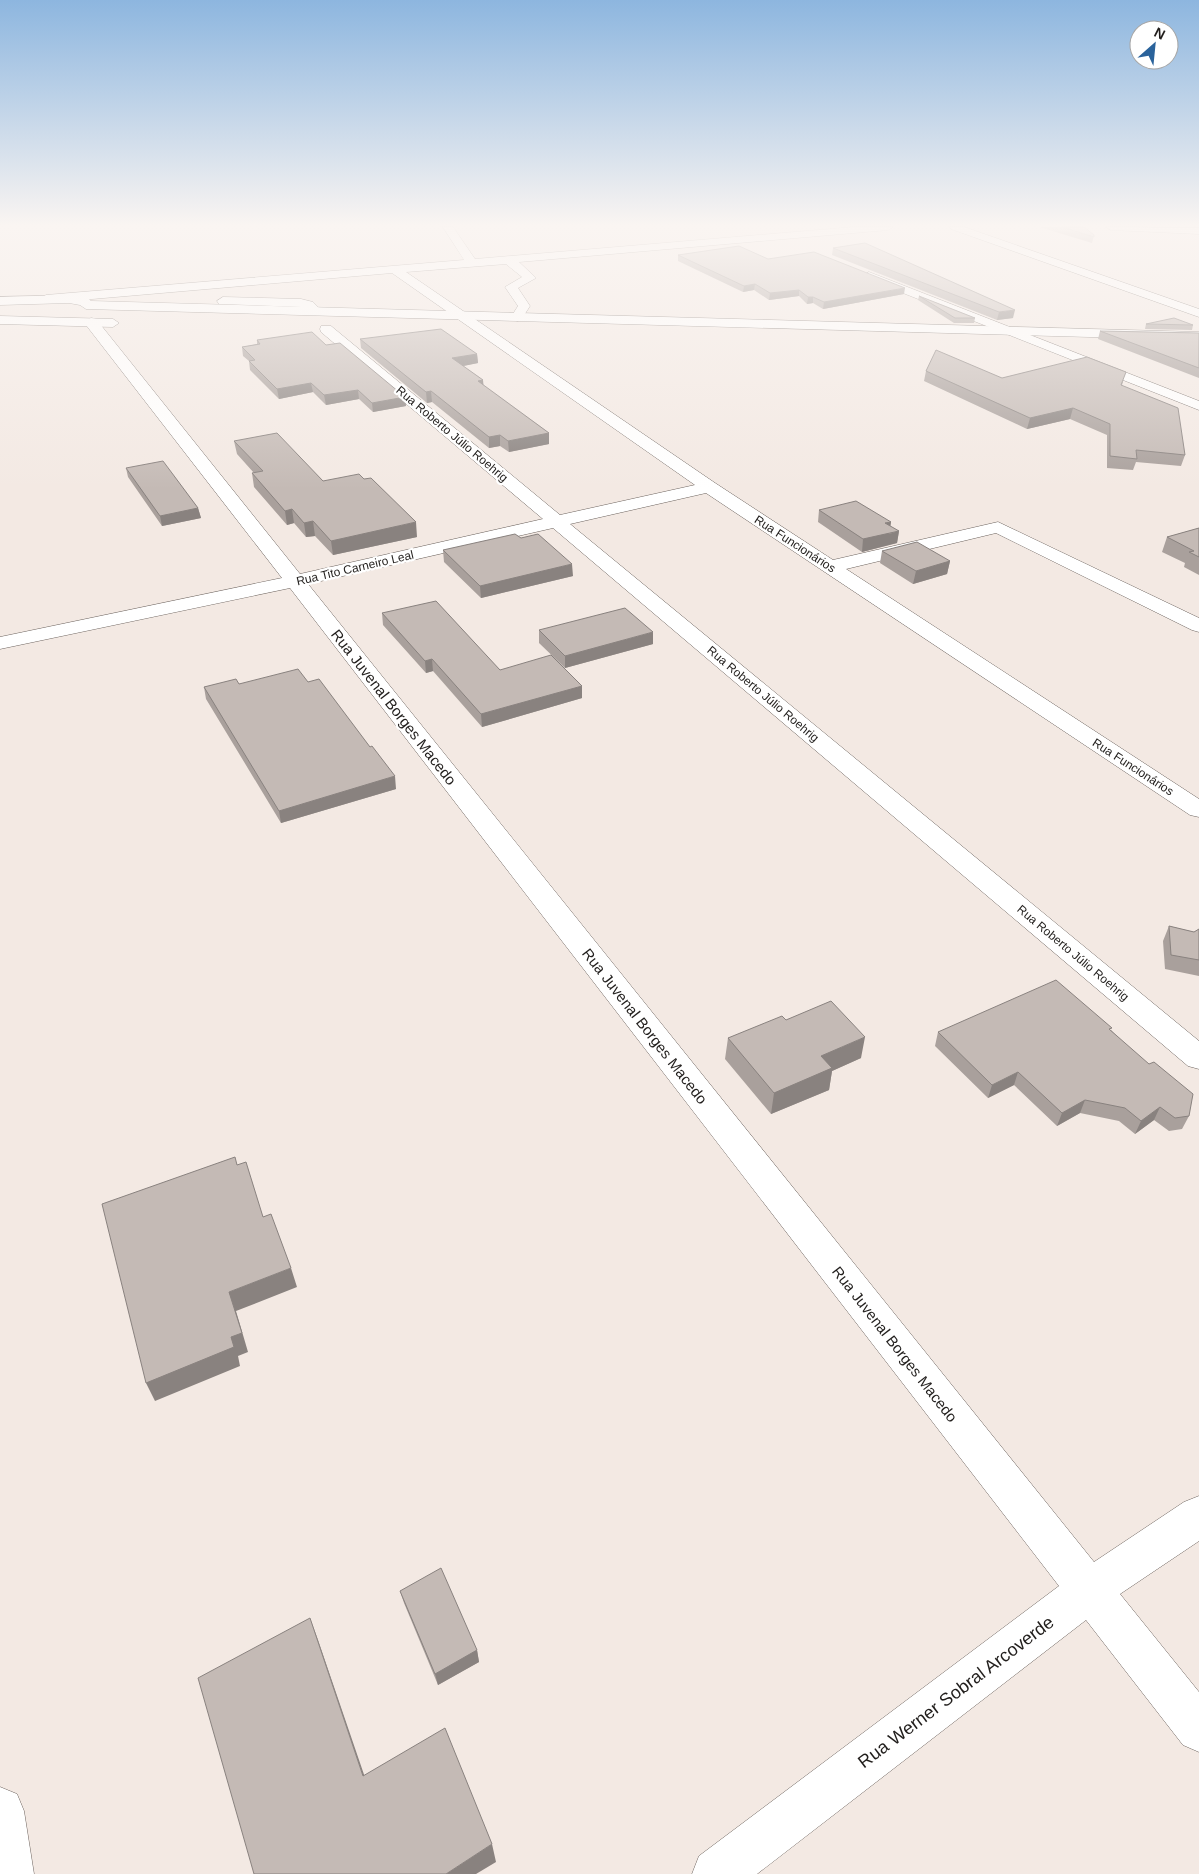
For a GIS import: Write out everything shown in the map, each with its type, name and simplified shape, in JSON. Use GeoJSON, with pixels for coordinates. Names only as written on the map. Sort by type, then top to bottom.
{"type":"FeatureCollection","features":[{"type":"Feature","properties":{"kind":"street"},"geometry":{"type":"LineString","coordinates":[[24,320],[55,314]]}},
{"type":"Feature","properties":{"kind":"street"},"geometry":{"type":"LineString","coordinates":[[0,320],[24,320],[83,314]]}},
{"type":"Feature","properties":{"kind":"street","name":"Rua Juvenal Borges Macedo"},"geometry":{"type":"LineString","coordinates":[[88,314],[295,581],[1199,1728]]}},
{"type":"Feature","properties":{"kind":"street"},"geometry":{"type":"LineString","coordinates":[[90,314],[130,324]]}},
{"type":"Feature","properties":{"kind":"street"},"geometry":{"type":"LineString","coordinates":[[258,314],[326,324],[463,324],[516,317],[1199,336]]}},
{"type":"Feature","properties":{"kind":"street"},"geometry":{"type":"LineString","coordinates":[[317,314],[326,324]]}},
{"type":"Feature","properties":{"kind":"street","name":"Rua Funcionários"},"geometry":{"type":"LineString","coordinates":[[451,314],[463,324],[486,333],[709,487],[1199,810]]}},
{"type":"Feature","properties":{"kind":"street"},"geometry":{"type":"LineString","coordinates":[[967,314],[1199,406]]}},
{"type":"Feature","properties":{"kind":"street"},"geometry":{"type":"LineString","coordinates":[[687,322],[693,337]]}},
{"type":"Feature","properties":{"kind":"street","name":"Rua Roberto Júlio Roehrig"},"geometry":{"type":"LineString","coordinates":[[326,324],[558,522],[1199,1058]]}},
{"type":"Feature","properties":{"kind":"street"},"geometry":{"type":"LineString","coordinates":[[486,333],[506,333]]}},
{"type":"Feature","properties":{"kind":"street"},"geometry":{"type":"LineString","coordinates":[[1006,344],[1084,346]]}},
{"type":"Feature","properties":{"kind":"street","name":"Rua Tito Carneiro Leal"},"geometry":{"type":"LineString","coordinates":[[0,643],[295,581],[709,487]]}},
{"type":"Feature","properties":{"kind":"street"},"geometry":{"type":"LineString","coordinates":[[829,567],[998,527],[1199,626]]}},
{"type":"Feature","properties":{"kind":"street","name":"Rua Werner Sobral Arcoverde"},"geometry":{"type":"LineString","coordinates":[[717,1874],[1089,1590],[1199,1517]]}},
{"type":"Feature","properties":{"kind":"street"},"geometry":{"type":"LineString","coordinates":[[0,1811],[9,1874]]}},
{"type":"Feature","properties":{"kind":"building"},"geometry":{"type":"Polygon","coordinates":[[[949,314],[966,314],[975,318],[955,318],[949,314]]]}},
{"type":"Feature","properties":{"kind":"building"},"geometry":{"type":"Polygon","coordinates":[[[1174,318],[1193,325],[1146,324],[1174,318]]]}},
{"type":"Feature","properties":{"kind":"building"},"geometry":{"type":"Polygon","coordinates":[[[441,329],[477,354],[452,358],[483,380],[478,381],[549,433],[508,441],[500,435],[489,437],[431,391],[426,392],[360,339],[441,329]]]}},
{"type":"Feature","properties":{"kind":"building"},"geometry":{"type":"Polygon","coordinates":[[[1100,331],[1199,333],[1199,368],[1100,331]]]}},
{"type":"Feature","properties":{"kind":"building"},"geometry":{"type":"Polygon","coordinates":[[[312,332],[326,345],[340,343],[405,397],[372,403],[358,390],[324,395],[311,383],[277,389],[249,361],[255,360],[242,347],[260,344],[257,340],[312,332]]]}},
{"type":"Feature","properties":{"kind":"building"},"geometry":{"type":"Polygon","coordinates":[[[936,350],[1002,378],[1087,357],[1126,372],[1121,385],[1178,408],[1185,455],[1136,450],[1137,459],[1110,456],[1110,424],[1073,408],[1030,418],[926,371],[936,350]]]}},
{"type":"Feature","properties":{"kind":"building"},"geometry":{"type":"Polygon","coordinates":[[[277,433],[323,481],[359,474],[364,479],[371,478],[416,522],[331,541],[313,521],[304,523],[292,509],[285,511],[252,473],[263,471],[234,441],[277,433]]]}},
{"type":"Feature","properties":{"kind":"building"},"geometry":{"type":"Polygon","coordinates":[[[163,461],[198,508],[160,516],[126,468],[163,461]]]}},
{"type":"Feature","properties":{"kind":"building"},"geometry":{"type":"Polygon","coordinates":[[[856,501],[891,522],[885,523],[899,531],[863,539],[819,510],[856,501]]]}},
{"type":"Feature","properties":{"kind":"building"},"geometry":{"type":"Polygon","coordinates":[[[1199,528],[1199,557],[1189,552],[1194,551],[1167,537],[1199,528]]]}},
{"type":"Feature","properties":{"kind":"building"},"geometry":{"type":"Polygon","coordinates":[[[515,534],[521,538],[538,534],[572,564],[480,586],[443,550],[515,534]]]}},
{"type":"Feature","properties":{"kind":"building"},"geometry":{"type":"Polygon","coordinates":[[[917,542],[950,561],[916,571],[882,551],[917,542]]]}},
{"type":"Feature","properties":{"kind":"building"},"geometry":{"type":"Polygon","coordinates":[[[436,601],[500,670],[551,655],[582,686],[481,714],[432,659],[425,661],[382,613],[436,601]]]}},
{"type":"Feature","properties":{"kind":"building"},"geometry":{"type":"Polygon","coordinates":[[[625,608],[653,632],[565,656],[539,630],[625,608]]]}},
{"type":"Feature","properties":{"kind":"building"},"geometry":{"type":"Polygon","coordinates":[[[298,669],[308,682],[319,679],[370,747],[372,746],[395,776],[279,811],[204,687],[236,679],[239,684],[298,669]]]}},
{"type":"Feature","properties":{"kind":"building"},"geometry":{"type":"Polygon","coordinates":[[[1169,926],[1194,932],[1199,929],[1199,960],[1171,955],[1169,926]]]}},
{"type":"Feature","properties":{"kind":"building"},"geometry":{"type":"Polygon","coordinates":[[[1056,980],[1112,1028],[1109,1029],[1149,1064],[1154,1062],[1193,1094],[1189,1116],[1175,1118],[1160,1107],[1141,1121],[1125,1108],[1085,1100],[1062,1113],[1018,1072],[992,1085],[938,1032],[1056,980]]]}},
{"type":"Feature","properties":{"kind":"building"},"geometry":{"type":"Polygon","coordinates":[[[831,1001],[865,1037],[821,1056],[832,1068],[774,1093],[728,1038],[782,1016],[786,1020],[831,1001]]]}},
{"type":"Feature","properties":{"kind":"building"},"geometry":{"type":"Polygon","coordinates":[[[235,1157],[237,1165],[246,1162],[263,1217],[271,1214],[291,1268],[229,1292],[242,1333],[231,1337],[234,1347],[146,1383],[102,1204],[235,1157]]]}},
{"type":"Feature","properties":{"kind":"building"},"geometry":{"type":"Polygon","coordinates":[[[441,1568],[477,1650],[435,1674],[400,1591],[441,1568]]]}},
{"type":"Feature","properties":{"kind":"building"},"geometry":{"type":"Polygon","coordinates":[[[310,1618],[363,1776],[445,1728],[492,1844],[446,1874],[254,1874],[198,1678],[310,1618]]]}}]}
